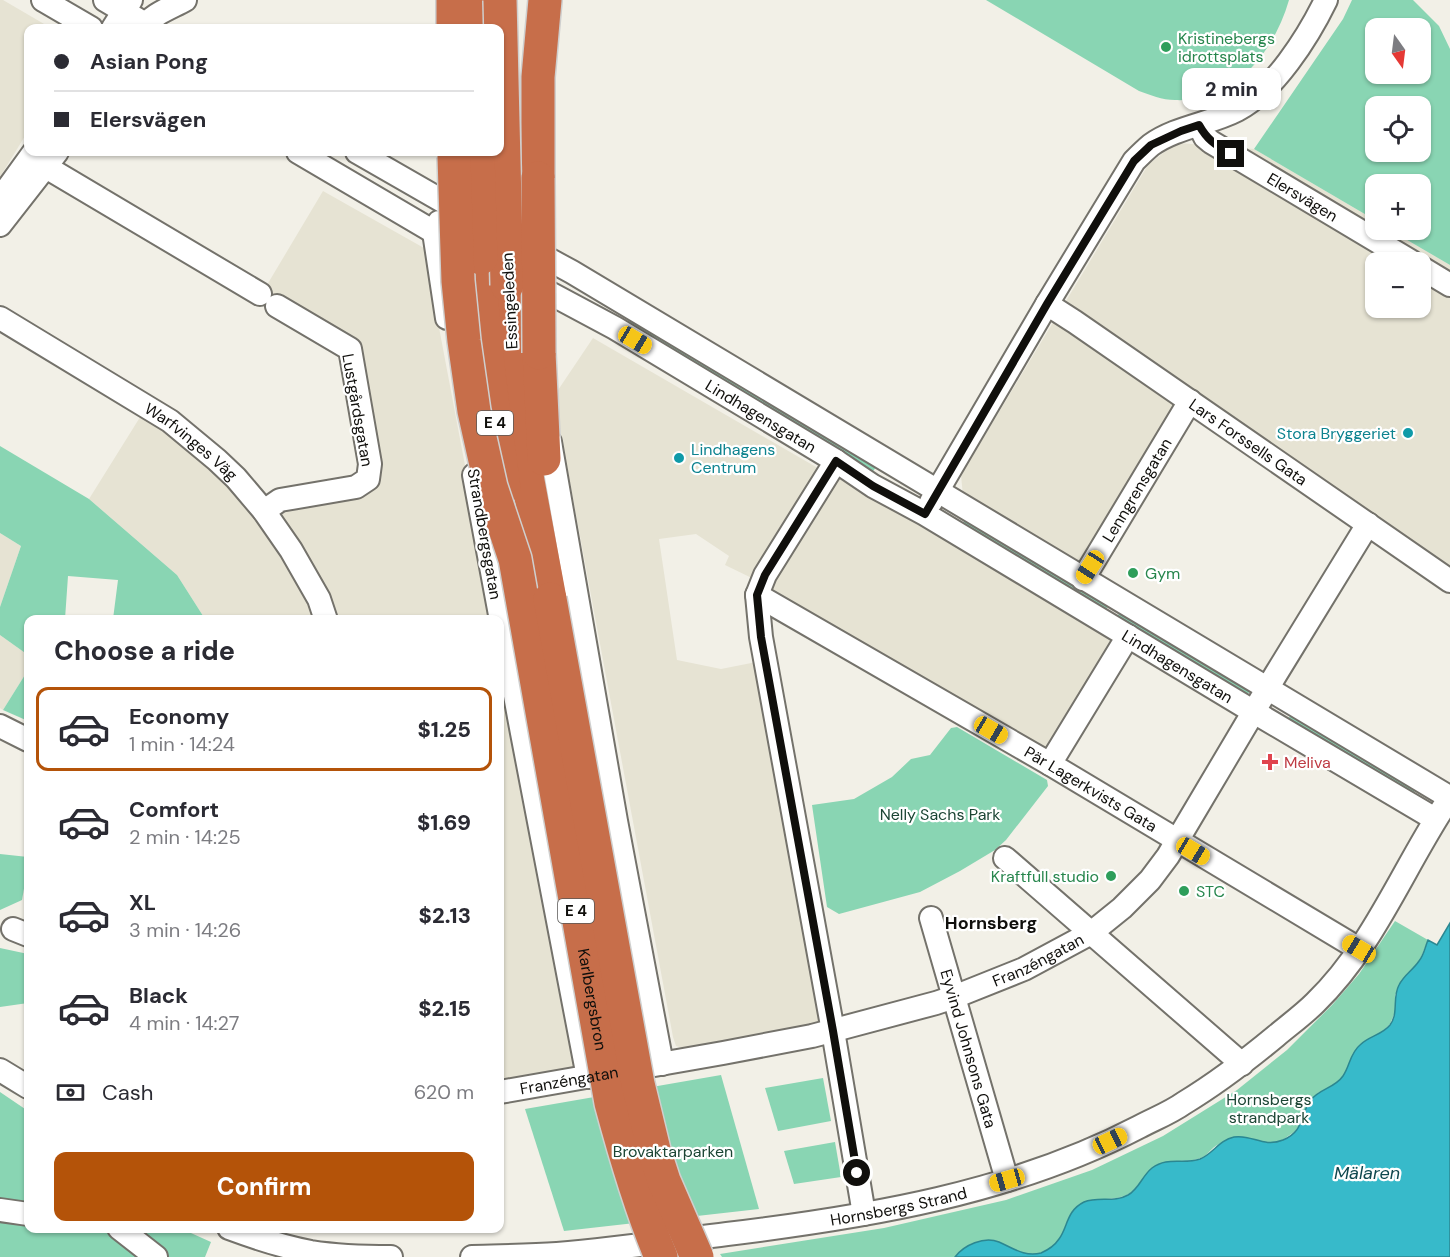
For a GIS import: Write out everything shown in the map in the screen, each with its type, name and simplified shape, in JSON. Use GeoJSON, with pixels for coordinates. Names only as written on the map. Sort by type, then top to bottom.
{"type":"FeatureCollection","features":[{"type":"Feature","properties":{"kind":"highway"},"geometry":{"type":"LineString","coordinates":[[453,0],[453,24]]}},
{"type":"Feature","properties":{"kind":"highway"},"geometry":{"type":"LineString","coordinates":[[478,0],[478,24]]}},
{"type":"Feature","properties":{"kind":"highway","name":"Essingeleden"},"geometry":{"type":"LineString","coordinates":[[500,0],[500,24]]}},
{"type":"Feature","properties":{"kind":"highway"},"geometry":{"type":"LineString","coordinates":[[530,0],[538,77]]}},
{"type":"Feature","properties":{"kind":"highway"},"geometry":{"type":"LineString","coordinates":[[545,0],[538,77],[539,353],[550,599]]}},
{"type":"Feature","properties":{"kind":"highway"},"geometry":{"type":"LineString","coordinates":[[454,156],[458,281],[474,411],[491,487],[515,558]]}},
{"type":"Feature","properties":{"kind":"highway","name":"Essingeleden"},"geometry":{"type":"LineString","coordinates":[[478,156],[483,318],[491,399],[515,558]]}},
{"type":"Feature","properties":{"kind":"highway","name":"Essingeleden"},"geometry":{"type":"LineString","coordinates":[[503,156],[510,343],[525,465],[550,599]]}},
{"type":"Feature","properties":{"kind":"highway","name":"Karlbergsbron"},"geometry":{"type":"LineString","coordinates":[[515,558],[610,1103],[648,1226],[661,1257]]}},
{"type":"Feature","properties":{"kind":"highway","name":"Karlbergsbron"},"geometry":{"type":"LineString","coordinates":[[550,599],[638,1084],[664,1181],[697,1257]]}},
{"type":"Feature","properties":{"kind":"street"},"geometry":{"type":"LineString","coordinates":[[43,0],[84,24]]}},
{"type":"Feature","properties":{"kind":"street"},"geometry":{"type":"LineString","coordinates":[[150,24],[157,15],[185,0]]}},
{"type":"Feature","properties":{"kind":"street"},"geometry":{"type":"LineString","coordinates":[[925,514],[1047,304],[1134,161],[1151,145],[1238,110],[1264,90],[1288,63],[1315,22],[1326,0]]}},
{"type":"Feature","properties":{"kind":"street"},"geometry":{"type":"LineString","coordinates":[[118,10],[142,24]]}},
{"type":"Feature","properties":{"kind":"street","name":"Elersvägen"},"geometry":{"type":"LineString","coordinates":[[1199,125],[1205,137],[1211,142],[1395,252]]}},
{"type":"Feature","properties":{"kind":"street","name":"Lindhagensgatan"},"geometry":{"type":"LineString","coordinates":[[305,156],[434,232],[615,328],[836,461],[873,486],[925,514],[1436,819]]}},
{"type":"Feature","properties":{"kind":"street","name":"Lindhagensgatan"},"geometry":{"type":"LineString","coordinates":[[364,156],[572,272],[1450,797]]}},
{"type":"Feature","properties":{"kind":"street"},"geometry":{"type":"LineString","coordinates":[[0,199],[46,157]]}},
{"type":"Feature","properties":{"kind":"street"},"geometry":{"type":"LineString","coordinates":[[0,225],[46,157]]}},
{"type":"Feature","properties":{"kind":"street","name":"Lustgårdsgatan"},"geometry":{"type":"LineString","coordinates":[[46,157],[268,300],[350,349],[370,464],[368,479],[356,487],[280,500],[264,512]]}},
{"type":"Feature","properties":{"kind":"street"},"geometry":{"type":"LineString","coordinates":[[434,232],[448,204]]}},
{"type":"Feature","properties":{"kind":"street","name":"Strandbergsgatan"},"geometry":{"type":"LineString","coordinates":[[434,232],[473,470],[500,615]]}},
{"type":"Feature","properties":{"kind":"street"},"geometry":{"type":"LineString","coordinates":[[572,272],[552,312],[540,355],[543,396],[616,821],[662,1064]]}},
{"type":"Feature","properties":{"kind":"street"},"geometry":{"type":"LineString","coordinates":[[1431,274],[1450,285]]}},
{"type":"Feature","properties":{"kind":"street","name":"Lars Forssells Gata"},"geometry":{"type":"LineString","coordinates":[[1047,304],[1368,524],[1448,576]]}},
{"type":"Feature","properties":{"kind":"street","name":"Warfvinges Väg"},"geometry":{"type":"LineString","coordinates":[[0,318],[170,421],[218,460],[264,512],[291,550],[319,599],[324,615]]}},
{"type":"Feature","properties":{"kind":"street","name":"Lenngrensgatan"},"geometry":{"type":"LineString","coordinates":[[1083,579],[1190,401]]}},
{"type":"Feature","properties":{"kind":"street"},"geometry":{"type":"LineString","coordinates":[[836,461],[765,575],[757,595],[761,637],[864,1214]]}},
{"type":"Feature","properties":{"kind":"street","name":"Franzéngatan"},"geometry":{"type":"LineString","coordinates":[[504,1091],[723,1053],[833,1031],[954,997],[1024,969],[1091,933],[1122,908],[1150,880],[1168,856],[1368,524]]}},
{"type":"Feature","properties":{"kind":"street","name":"Pär Lagerkvists Gata"},"geometry":{"type":"LineString","coordinates":[[757,595],[1050,764],[1359,949]]}},
{"type":"Feature","properties":{"kind":"street","name":"Strandbergsgatan"},"geometry":{"type":"LineString","coordinates":[[504,636],[588,1077]]}},
{"type":"Feature","properties":{"kind":"street"},"geometry":{"type":"LineString","coordinates":[[1050,764],[1128,636]]}},
{"type":"Feature","properties":{"kind":"street"},"geometry":{"type":"LineString","coordinates":[[0,726],[24,738]]}},
{"type":"Feature","properties":{"kind":"street","name":"Hornsbergs Strand"},"geometry":{"type":"LineString","coordinates":[[472,1257],[556,1254],[769,1229],[864,1214],[939,1199],[1007,1180],[1077,1156],[1126,1134],[1182,1105],[1242,1064],[1315,1003],[1346,969],[1389,902],[1450,797]]}},
{"type":"Feature","properties":{"kind":"street"},"geometry":{"type":"LineString","coordinates":[[1005,858],[1242,1064]]}},
{"type":"Feature","properties":{"kind":"street","name":"Eyvind Johnsons Gata"},"geometry":{"type":"LineString","coordinates":[[931,918],[1007,1180]]}},
{"type":"Feature","properties":{"kind":"street"},"geometry":{"type":"LineString","coordinates":[[0,1070],[24,1085]]}},
{"type":"Feature","properties":{"kind":"street"},"geometry":{"type":"LineString","coordinates":[[0,1210],[24,1213]]}},
{"type":"Feature","properties":{"kind":"street"},"geometry":{"type":"LineString","coordinates":[[125,1233],[156,1257]]}},
{"type":"Feature","properties":{"kind":"street"},"geometry":{"type":"LineString","coordinates":[[242,1233],[264,1241],[309,1251],[353,1257],[391,1257]]}},
{"type":"Feature","properties":{"kind":"shaded area"},"geometry":{"type":"Polygon","coordinates":[[[0,0],[3,0],[44,24],[24,24],[24,138],[0,177],[0,0]]]}},
{"type":"Feature","properties":{"kind":"shaded area"},"geometry":{"type":"Polygon","coordinates":[[[1179,143],[1254,149],[1365,214],[1365,240],[1407,240],[1428,252],[1365,252],[1365,318],[1431,318],[1431,254],[1450,265],[1450,572],[1189,398],[1084,572],[963,496],[961,475],[1148,165],[1179,143]]]}},
{"type":"Feature","properties":{"kind":"shaded area"},"geometry":{"type":"Polygon","coordinates":[[[323,191],[424,248],[493,615],[202,615],[177,575],[89,499],[147,406],[255,502],[369,474],[344,347],[261,295],[323,191]]]}},
{"type":"Feature","properties":{"kind":"shaded area"},"geometry":{"type":"Polygon","coordinates":[[[593,338],[1123,643],[1050,763],[761,597],[760,582],[725,565],[729,556],[696,534],[659,539],[677,660],[721,669],[771,659],[832,1015],[816,1024],[683,1048],[676,1046],[673,1037],[554,396],[593,338]]]}},
{"type":"Feature","properties":{"kind":"shaded area"},"geometry":{"type":"Polygon","coordinates":[[[0,533],[21,546],[0,607],[0,533]]]}},
{"type":"Feature","properties":{"kind":"shaded area"},"geometry":{"type":"Polygon","coordinates":[[[0,635],[24,652],[24,676],[3,710],[0,708],[0,635]]]}},
{"type":"Feature","properties":{"kind":"shaded area"},"geometry":{"type":"Polygon","coordinates":[[[504,672],[579,1075],[504,1097],[504,672]]]}},
{"type":"Feature","properties":{"kind":"green space","name":"Kristinebergs idrottsplats"},"geometry":{"type":"Polygon","coordinates":[[[986,0],[1289,0],[1273,38],[1248,71],[1216,93],[1196,99],[1175,100],[1139,91],[986,0]]]}},
{"type":"Feature","properties":{"kind":"green space"},"geometry":{"type":"Polygon","coordinates":[[[1352,0],[1413,0],[1431,18],[1439,26],[1450,49],[1450,265],[1407,240],[1431,240],[1431,174],[1365,174],[1365,214],[1254,149],[1343,19],[1352,0]]]}},
{"type":"Feature","properties":{"kind":"green space"},"geometry":{"type":"Polygon","coordinates":[[[632,315],[879,463],[871,474],[625,327],[632,315]]]}},
{"type":"Feature","properties":{"kind":"green space"},"geometry":{"type":"Polygon","coordinates":[[[0,446],[89,499],[177,575],[202,615],[114,615],[118,580],[68,576],[65,615],[24,615],[24,652],[0,635],[0,607],[21,546],[0,533],[0,446]]]}},
{"type":"Feature","properties":{"kind":"green space"},"geometry":{"type":"Polygon","coordinates":[[[967,516],[1110,602],[1104,613],[960,528],[967,516]]]}},
{"type":"Feature","properties":{"kind":"green space"},"geometry":{"type":"Polygon","coordinates":[[[1122,609],[1251,690],[1246,696],[1115,620],[1122,609]]]}},
{"type":"Feature","properties":{"kind":"green space"},"geometry":{"type":"Polygon","coordinates":[[[24,676],[24,719],[3,710],[24,676]]]}},
{"type":"Feature","properties":{"kind":"green space"},"geometry":{"type":"Polygon","coordinates":[[[1293,711],[1418,786],[1411,797],[1286,723],[1293,711]]]}},
{"type":"Feature","properties":{"kind":"green space","name":"Nelly Sachs Park"},"geometry":{"type":"Polygon","coordinates":[[[957,727],[1047,780],[1048,786],[1006,840],[995,850],[960,871],[920,892],[839,914],[827,907],[812,805],[854,799],[892,777],[911,759],[930,755],[951,728],[957,727]]]}},
{"type":"Feature","properties":{"kind":"green space"},"geometry":{"type":"Polygon","coordinates":[[[0,854],[24,857],[22,900],[0,910],[0,854]]]}},
{"type":"Feature","properties":{"kind":"green space","name":"Hornsbergs strandpark"},"geometry":{"type":"Polygon","coordinates":[[[1395,921],[1428,940],[1419,962],[1407,974],[1395,995],[1395,1012],[1390,1024],[1380,1034],[1367,1040],[1344,1076],[1338,1083],[1318,1093],[1305,1111],[1299,1126],[1281,1141],[1222,1143],[1201,1158],[1158,1165],[1149,1171],[1129,1194],[1118,1198],[1082,1203],[1070,1215],[1062,1235],[1042,1253],[1025,1253],[999,1242],[987,1240],[969,1245],[955,1257],[722,1257],[720,1254],[884,1228],[1006,1200],[1092,1170],[1163,1136],[1237,1090],[1287,1050],[1359,974],[1395,921]]]}},
{"type":"Feature","properties":{"kind":"green space"},"geometry":{"type":"Polygon","coordinates":[[[0,948],[24,953],[24,1004],[0,1007],[0,948]]]}},
{"type":"Feature","properties":{"kind":"green space","name":"Brovaktarparken"},"geometry":{"type":"Polygon","coordinates":[[[721,1075],[759,1209],[564,1231],[525,1109],[721,1075]]]}},
{"type":"Feature","properties":{"kind":"green space"},"geometry":{"type":"Polygon","coordinates":[[[823,1078],[831,1121],[778,1131],[765,1088],[823,1078]]]}},
{"type":"Feature","properties":{"kind":"green space"},"geometry":{"type":"Polygon","coordinates":[[[0,1092],[24,1108],[24,1233],[191,1233],[211,1242],[205,1257],[0,1257],[0,1092]]]}},
{"type":"Feature","properties":{"kind":"green space"},"geometry":{"type":"Polygon","coordinates":[[[835,1142],[841,1177],[794,1184],[784,1151],[835,1142]]]}},
{"type":"Feature","properties":{"kind":"water","name":"Mälaren"},"geometry":{"type":"Polygon","coordinates":[[[1450,923],[1450,1257],[955,1257],[969,1245],[987,1240],[999,1242],[1024,1253],[1041,1253],[1057,1241],[1071,1214],[1078,1206],[1089,1200],[1117,1199],[1128,1195],[1158,1164],[1200,1159],[1224,1141],[1234,1137],[1276,1142],[1290,1136],[1298,1127],[1311,1100],[1340,1080],[1357,1048],[1390,1025],[1401,981],[1421,959],[1428,940],[1437,945],[1450,923]]]}},
{"type":"Feature","properties":{"kind":"place","name":"Kristinebergs idrottsplats"},"geometry":{"type":"Point","coordinates":[1166,47]}},
{"type":"Feature","properties":{"kind":"place","name":"Stora Bryggeriet"},"geometry":{"type":"Point","coordinates":[1408,433]}},
{"type":"Feature","properties":{"kind":"place","name":"Lindhagens Centrum"},"geometry":{"type":"Point","coordinates":[679,458]}},
{"type":"Feature","properties":{"kind":"place","name":"Gym"},"geometry":{"type":"Point","coordinates":[1133,573]}},
{"type":"Feature","properties":{"kind":"place","name":"Meliva"},"geometry":{"type":"Point","coordinates":[1270,762]}},
{"type":"Feature","properties":{"kind":"place","name":"Kraftfull studio"},"geometry":{"type":"Point","coordinates":[1111,876]}},
{"type":"Feature","properties":{"kind":"place","name":"STC"},"geometry":{"type":"Point","coordinates":[1184,891]}},
{"type":"Feature","properties":{"kind":"district","name":"Hornsberg"},"geometry":{"type":"Point","coordinates":[991,923]}},
{"type":"Feature","properties":{"kind":"route"},"geometry":{"type":"LineString","coordinates":[[857,1173],[761,637],[757,595],[765,575],[836,461],[873,486],[925,514],[1047,304],[1134,161],[1151,145],[1199,125],[1205,137],[1231,154]]}}]}
